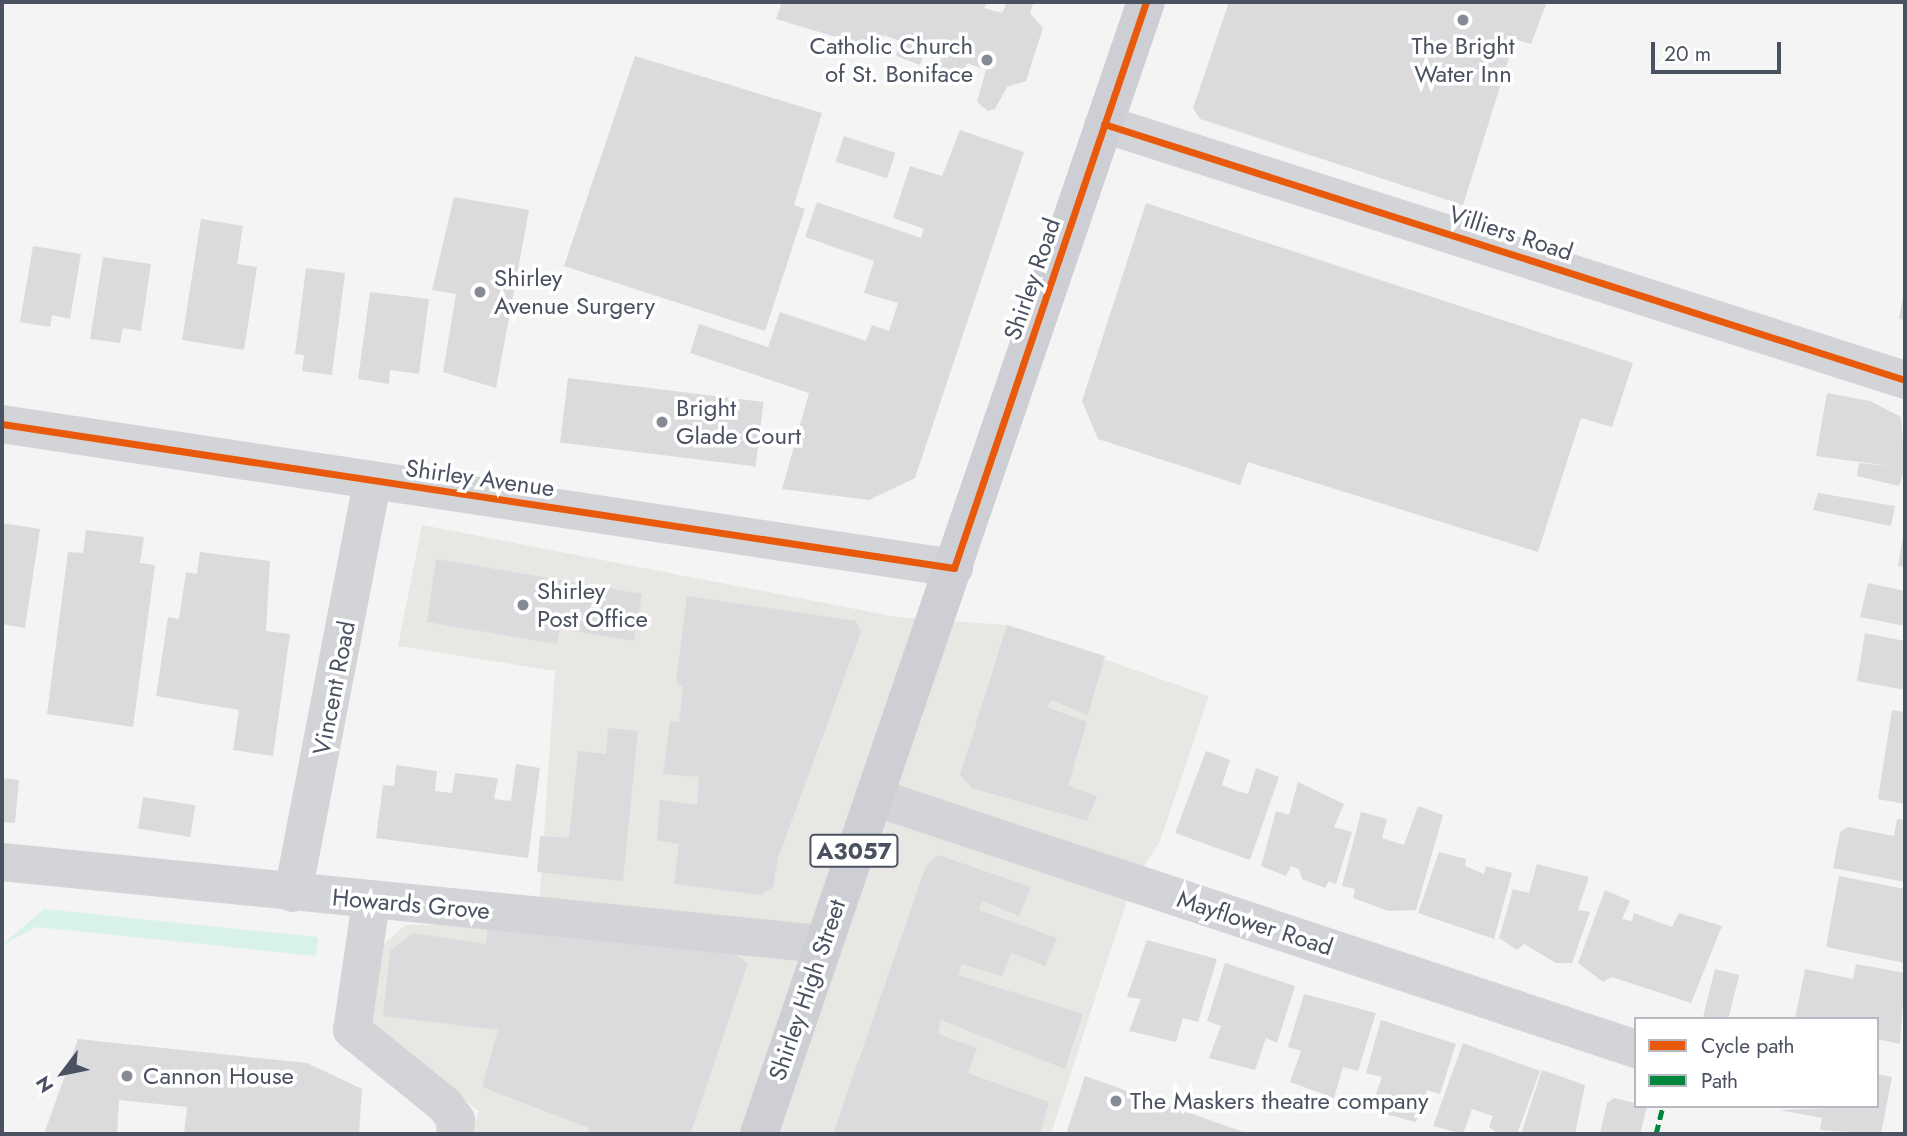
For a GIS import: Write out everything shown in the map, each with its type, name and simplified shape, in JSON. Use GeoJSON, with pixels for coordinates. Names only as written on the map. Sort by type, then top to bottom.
{"type":"FeatureCollection","features":[{"type":"Feature","properties":{"kind":"main road","name":"Shirley Road"},"geometry":{"type":"LineString","coordinates":[[954,569],[1146,2]]}},
{"type":"Feature","properties":{"kind":"main road","name":"Shirley High Street"},"geometry":{"type":"LineString","coordinates":[[759,1134],[820,944],[954,569]]}},
{"type":"Feature","properties":{"kind":"street","name":"Villiers Road"},"geometry":{"type":"LineString","coordinates":[[1104,124],[1905,380]]}},
{"type":"Feature","properties":{"kind":"street","name":"Shirley Avenue"},"geometry":{"type":"LineString","coordinates":[[2,424],[954,569]]}},
{"type":"Feature","properties":{"kind":"street","name":"Vincent Road"},"geometry":{"type":"LineString","coordinates":[[293,893],[372,482]]}},
{"type":"Feature","properties":{"kind":"street","name":"Mayflower Road"},"geometry":{"type":"LineString","coordinates":[[874,797],[1634,1048]]}},
{"type":"Feature","properties":{"kind":"street","name":"Howards Grove"},"geometry":{"type":"LineString","coordinates":[[2,862],[371,902],[820,944]]}},
{"type":"Feature","properties":{"kind":"street"},"geometry":{"type":"LineString","coordinates":[[371,902],[352,1030],[445,1105],[456,1120],[455,1134]]}},
{"type":"Feature","properties":{"kind":"shaded area"},"geometry":{"type":"Polygon","coordinates":[[[422,525],[897,617],[1007,625],[1209,696],[1160,841],[1131,888],[1051,1134],[472,1134],[479,1111],[366,1023],[383,945],[405,925],[538,923],[555,671],[398,646],[422,525]]]}},
{"type":"Feature","properties":{"kind":"green space"},"geometry":{"type":"Polygon","coordinates":[[[44,909],[318,937],[316,956],[37,927],[2,945],[44,909]]]}},
{"type":"Feature","properties":{"kind":"building","name":"Catholic Church of St. Boniface"},"geometry":{"type":"Polygon","coordinates":[[[782,2],[987,2],[984,8],[1002,13],[1007,2],[1034,2],[1030,13],[1043,28],[1026,81],[1007,87],[995,109],[988,111],[977,102],[986,70],[967,63],[962,79],[937,70],[942,55],[925,49],[920,65],[896,56],[900,41],[883,35],[879,50],[776,19],[782,2]]]}},
{"type":"Feature","properties":{"kind":"building"},"geometry":{"type":"Polygon","coordinates":[[[1229,2],[1547,2],[1531,44],[1515,39],[1463,205],[1200,119],[1193,108],[1229,2]]]}},
{"type":"Feature","properties":{"kind":"building"},"geometry":{"type":"Polygon","coordinates":[[[635,56],[822,113],[794,205],[805,209],[765,331],[564,266],[635,56]]]}},
{"type":"Feature","properties":{"kind":"building"},"geometry":{"type":"Polygon","coordinates":[[[960,130],[1024,152],[915,478],[869,500],[782,489],[809,393],[690,353],[699,324],[768,347],[780,312],[866,341],[872,325],[889,331],[898,303],[864,293],[874,261],[805,237],[817,202],[921,238],[924,229],[893,218],[910,166],[942,176],[960,130]]]}},
{"type":"Feature","properties":{"kind":"building"},"geometry":{"type":"Polygon","coordinates":[[[844,136],[895,153],[887,178],[836,162],[844,136]]]}},
{"type":"Feature","properties":{"kind":"building","name":"Shirley Avenue Surgery"},"geometry":{"type":"Polygon","coordinates":[[[454,197],[529,210],[496,388],[443,372],[456,294],[432,290],[454,197]]]}},
{"type":"Feature","properties":{"kind":"building"},"geometry":{"type":"Polygon","coordinates":[[[1146,203],[1633,363],[1612,427],[1581,418],[1538,552],[1248,462],[1240,485],[1098,439],[1082,401],[1146,203]]]}},
{"type":"Feature","properties":{"kind":"building"},"geometry":{"type":"Polygon","coordinates":[[[201,219],[243,226],[237,264],[257,267],[244,350],[182,340],[201,219]]]}},
{"type":"Feature","properties":{"kind":"building"},"geometry":{"type":"Polygon","coordinates":[[[33,246],[81,254],[70,319],[52,315],[50,327],[20,322],[33,246]]]}},
{"type":"Feature","properties":{"kind":"building"},"geometry":{"type":"Polygon","coordinates":[[[103,257],[151,264],[141,331],[123,328],[120,343],[90,339],[103,257]]]}},
{"type":"Feature","properties":{"kind":"building"},"geometry":{"type":"Polygon","coordinates":[[[306,268],[345,273],[332,375],[302,371],[304,355],[295,354],[306,268]]]}},
{"type":"Feature","properties":{"kind":"building"},"geometry":{"type":"Polygon","coordinates":[[[1905,291],[1905,320],[1899,319],[1905,291]]]}},
{"type":"Feature","properties":{"kind":"building"},"geometry":{"type":"Polygon","coordinates":[[[370,292],[429,299],[419,374],[390,370],[389,384],[358,379],[370,292]]]}},
{"type":"Feature","properties":{"kind":"building","name":"Bright Glade Court"},"geometry":{"type":"Polygon","coordinates":[[[568,378],[764,402],[756,467],[560,443],[568,378]]]}},
{"type":"Feature","properties":{"kind":"building"},"geometry":{"type":"Polygon","coordinates":[[[1827,393],[1870,401],[1901,417],[1905,468],[1899,486],[1857,476],[1859,463],[1896,467],[1816,456],[1827,393]]]}},
{"type":"Feature","properties":{"kind":"building"},"geometry":{"type":"Polygon","coordinates":[[[1818,493],[1895,506],[1891,526],[1813,510],[1818,493]]]}},
{"type":"Feature","properties":{"kind":"building"},"geometry":{"type":"Polygon","coordinates":[[[2,523],[40,529],[25,628],[2,624],[2,523]]]}},
{"type":"Feature","properties":{"kind":"building"},"geometry":{"type":"Polygon","coordinates":[[[86,530],[144,537],[140,563],[155,565],[133,727],[47,714],[68,552],[83,553],[86,530]]]}},
{"type":"Feature","properties":{"kind":"building"},"geometry":{"type":"Polygon","coordinates":[[[1905,530],[1905,567],[1898,566],[1905,530]]]}},
{"type":"Feature","properties":{"kind":"building"},"geometry":{"type":"Polygon","coordinates":[[[200,552],[270,561],[266,631],[290,634],[273,756],[233,750],[239,710],[156,696],[168,617],[179,619],[186,572],[197,574],[200,552]]]}},
{"type":"Feature","properties":{"kind":"building"},"geometry":{"type":"Polygon","coordinates":[[[436,559],[642,594],[634,641],[560,629],[557,644],[427,622],[436,559]]]}},
{"type":"Feature","properties":{"kind":"building"},"geometry":{"type":"Polygon","coordinates":[[[1868,583],[1905,591],[1905,626],[1860,617],[1868,583]]]}},
{"type":"Feature","properties":{"kind":"building"},"geometry":{"type":"Polygon","coordinates":[[[687,596],[856,621],[861,632],[778,858],[773,887],[761,895],[674,884],[679,844],[657,840],[660,800],[697,805],[699,777],[663,774],[670,721],[679,722],[683,688],[676,681],[687,596]]]}},
{"type":"Feature","properties":{"kind":"building"},"geometry":{"type":"Polygon","coordinates":[[[1007,625],[1105,656],[1088,715],[1051,700],[1047,707],[1087,722],[1068,786],[1097,796],[1087,821],[972,788],[960,775],[1007,625]]]}},
{"type":"Feature","properties":{"kind":"building"},"geometry":{"type":"Polygon","coordinates":[[[1865,633],[1905,641],[1905,690],[1857,681],[1865,633]]]}},
{"type":"Feature","properties":{"kind":"building"},"geometry":{"type":"Polygon","coordinates":[[[1892,710],[1905,712],[1905,804],[1878,799],[1892,710]]]}},
{"type":"Feature","properties":{"kind":"building"},"geometry":{"type":"Polygon","coordinates":[[[608,728],[638,731],[623,881],[537,872],[540,836],[569,838],[578,751],[606,754],[608,728]]]}},
{"type":"Feature","properties":{"kind":"building"},"geometry":{"type":"Polygon","coordinates":[[[1206,751],[1230,760],[1222,785],[1234,790],[1248,794],[1256,768],[1279,777],[1250,860],[1175,833],[1206,751]]]}},
{"type":"Feature","properties":{"kind":"building"},"geometry":{"type":"Polygon","coordinates":[[[516,764],[540,768],[528,858],[376,838],[383,785],[394,786],[396,765],[437,771],[435,791],[452,793],[455,773],[498,778],[494,799],[511,801],[516,764]]]}},
{"type":"Feature","properties":{"kind":"building"},"geometry":{"type":"Polygon","coordinates":[[[2,778],[19,780],[15,823],[2,822],[2,778]]]}},
{"type":"Feature","properties":{"kind":"building"},"geometry":{"type":"Polygon","coordinates":[[[1298,782],[1344,804],[1334,827],[1352,832],[1336,884],[1329,881],[1325,888],[1302,879],[1299,869],[1291,866],[1286,876],[1261,866],[1276,811],[1289,815],[1298,782]]]}},
{"type":"Feature","properties":{"kind":"building"},"geometry":{"type":"Polygon","coordinates":[[[143,797],[195,805],[190,837],[138,829],[143,797]]]}},
{"type":"Feature","properties":{"kind":"building"},"geometry":{"type":"Polygon","coordinates":[[[1418,806],[1443,815],[1416,910],[1389,911],[1353,898],[1355,889],[1342,886],[1361,812],[1387,819],[1382,838],[1404,845],[1418,806]]]}},
{"type":"Feature","properties":{"kind":"building"},"geometry":{"type":"Polygon","coordinates":[[[1897,819],[1905,820],[1905,882],[1833,868],[1840,832],[1848,827],[1894,836],[1897,819]]]}},
{"type":"Feature","properties":{"kind":"building"},"geometry":{"type":"Polygon","coordinates":[[[1439,852],[1466,859],[1465,866],[1484,874],[1486,866],[1512,873],[1494,939],[1418,913],[1439,852]]]}},
{"type":"Feature","properties":{"kind":"building"},"geometry":{"type":"Polygon","coordinates":[[[938,855],[1031,887],[1019,916],[982,901],[979,910],[1057,938],[1045,966],[1011,953],[1002,976],[962,964],[958,975],[1083,1014],[1065,1069],[941,1020],[938,1034],[977,1048],[968,1073],[1049,1102],[1040,1134],[833,1134],[926,866],[938,855]]]}},
{"type":"Feature","properties":{"kind":"building"},"geometry":{"type":"Polygon","coordinates":[[[1537,864],[1589,877],[1578,910],[1590,912],[1572,963],[1556,963],[1524,944],[1517,950],[1499,938],[1513,889],[1529,893],[1537,864]]]}},
{"type":"Feature","properties":{"kind":"building"},"geometry":{"type":"Polygon","coordinates":[[[1839,876],[1905,889],[1905,963],[1826,947],[1839,876]]]}},
{"type":"Feature","properties":{"kind":"building"},"geometry":{"type":"Polygon","coordinates":[[[1605,890],[1630,901],[1622,919],[1632,921],[1634,913],[1672,927],[1679,913],[1722,926],[1691,1003],[1612,977],[1603,982],[1578,963],[1605,890]]]}},
{"type":"Feature","properties":{"kind":"building"},"geometry":{"type":"Polygon","coordinates":[[[488,926],[730,952],[748,963],[690,1134],[587,1134],[589,1128],[482,1087],[498,1030],[383,1016],[390,951],[413,933],[486,944],[488,926]]]}},
{"type":"Feature","properties":{"kind":"building"},"geometry":{"type":"Polygon","coordinates":[[[1147,940],[1217,959],[1198,1022],[1183,1018],[1176,1042],[1129,1031],[1141,999],[1127,997],[1147,940]]]}},
{"type":"Feature","properties":{"kind":"building"},"geometry":{"type":"Polygon","coordinates":[[[1225,963],[1295,986],[1277,1043],[1266,1038],[1255,1070],[1209,1058],[1221,1026],[1207,1021],[1225,963]]]}},
{"type":"Feature","properties":{"kind":"building"},"geometry":{"type":"Polygon","coordinates":[[[1856,964],[1905,973],[1900,1044],[1879,1039],[1879,1017],[1795,1017],[1805,969],[1853,979],[1856,964]]]}},
{"type":"Feature","properties":{"kind":"building"},"geometry":{"type":"Polygon","coordinates":[[[1715,969],[1739,975],[1729,1017],[1703,1017],[1715,969]]]}},
{"type":"Feature","properties":{"kind":"building"},"geometry":{"type":"Polygon","coordinates":[[[1304,994],[1376,1013],[1358,1071],[1343,1067],[1334,1098],[1290,1082],[1301,1051],[1288,1047],[1304,994]]]}},
{"type":"Feature","properties":{"kind":"building"},"geometry":{"type":"Polygon","coordinates":[[[1381,1020],[1456,1044],[1440,1094],[1427,1090],[1416,1122],[1370,1110],[1382,1077],[1366,1073],[1381,1020]]]}},
{"type":"Feature","properties":{"kind":"building"},"geometry":{"type":"Polygon","coordinates":[[[78,1039],[307,1063],[362,1089],[359,1134],[184,1134],[187,1107],[119,1100],[117,1134],[44,1134],[78,1039]]]}},
{"type":"Feature","properties":{"kind":"building"},"geometry":{"type":"Polygon","coordinates":[[[1463,1043],[1540,1071],[1517,1134],[1498,1134],[1489,1127],[1493,1116],[1472,1109],[1463,1134],[1433,1126],[1463,1043]]]}},
{"type":"Feature","properties":{"kind":"building"},"geometry":{"type":"Polygon","coordinates":[[[1542,1070],[1585,1085],[1575,1134],[1521,1134],[1542,1070]]]}},
{"type":"Feature","properties":{"kind":"building"},"geometry":{"type":"Polygon","coordinates":[[[1879,1074],[1892,1077],[1881,1134],[1820,1130],[1822,1118],[1780,1110],[1879,1108],[1879,1074]]]}},
{"type":"Feature","properties":{"kind":"building","name":"The Maskers theatre company"},"geometry":{"type":"Polygon","coordinates":[[[1085,1076],[1249,1134],[1066,1134],[1085,1076]]]}},
{"type":"Feature","properties":{"kind":"building"},"geometry":{"type":"Polygon","coordinates":[[[1614,1098],[1634,1103],[1634,1108],[1646,1108],[1640,1134],[1600,1134],[1607,1103],[1614,1098]]]}},
{"type":"Feature","properties":{"kind":"marked path"},"geometry":{"type":"LineString","coordinates":[[1656,1134],[1662,1108]]}},
{"type":"Feature","properties":{"kind":"cycle path"},"geometry":{"type":"LineString","coordinates":[[2,424],[954,568],[1146,2]]}},
{"type":"Feature","properties":{"kind":"cycle path"},"geometry":{"type":"LineString","coordinates":[[1104,124],[1905,380]]}},
{"type":"Feature","properties":{"kind":"place","name":"The Bright Water Inn"},"geometry":{"type":"Point","coordinates":[1463,20]}},
{"type":"Feature","properties":{"kind":"place","name":"Catholic Church of St. Boniface"},"geometry":{"type":"Point","coordinates":[987,60]}},
{"type":"Feature","properties":{"kind":"place","name":"Shirley Avenue Surgery"},"geometry":{"type":"Point","coordinates":[480,292]}},
{"type":"Feature","properties":{"kind":"place","name":"Bright Glade Court"},"geometry":{"type":"Point","coordinates":[662,422]}},
{"type":"Feature","properties":{"kind":"place","name":"Shirley Post Office"},"geometry":{"type":"Point","coordinates":[523,605]}},
{"type":"Feature","properties":{"kind":"place","name":"Cannon House"},"geometry":{"type":"Point","coordinates":[127,1076]}},
{"type":"Feature","properties":{"kind":"place","name":"The Maskers theatre company"},"geometry":{"type":"Point","coordinates":[1116,1101]}}]}
